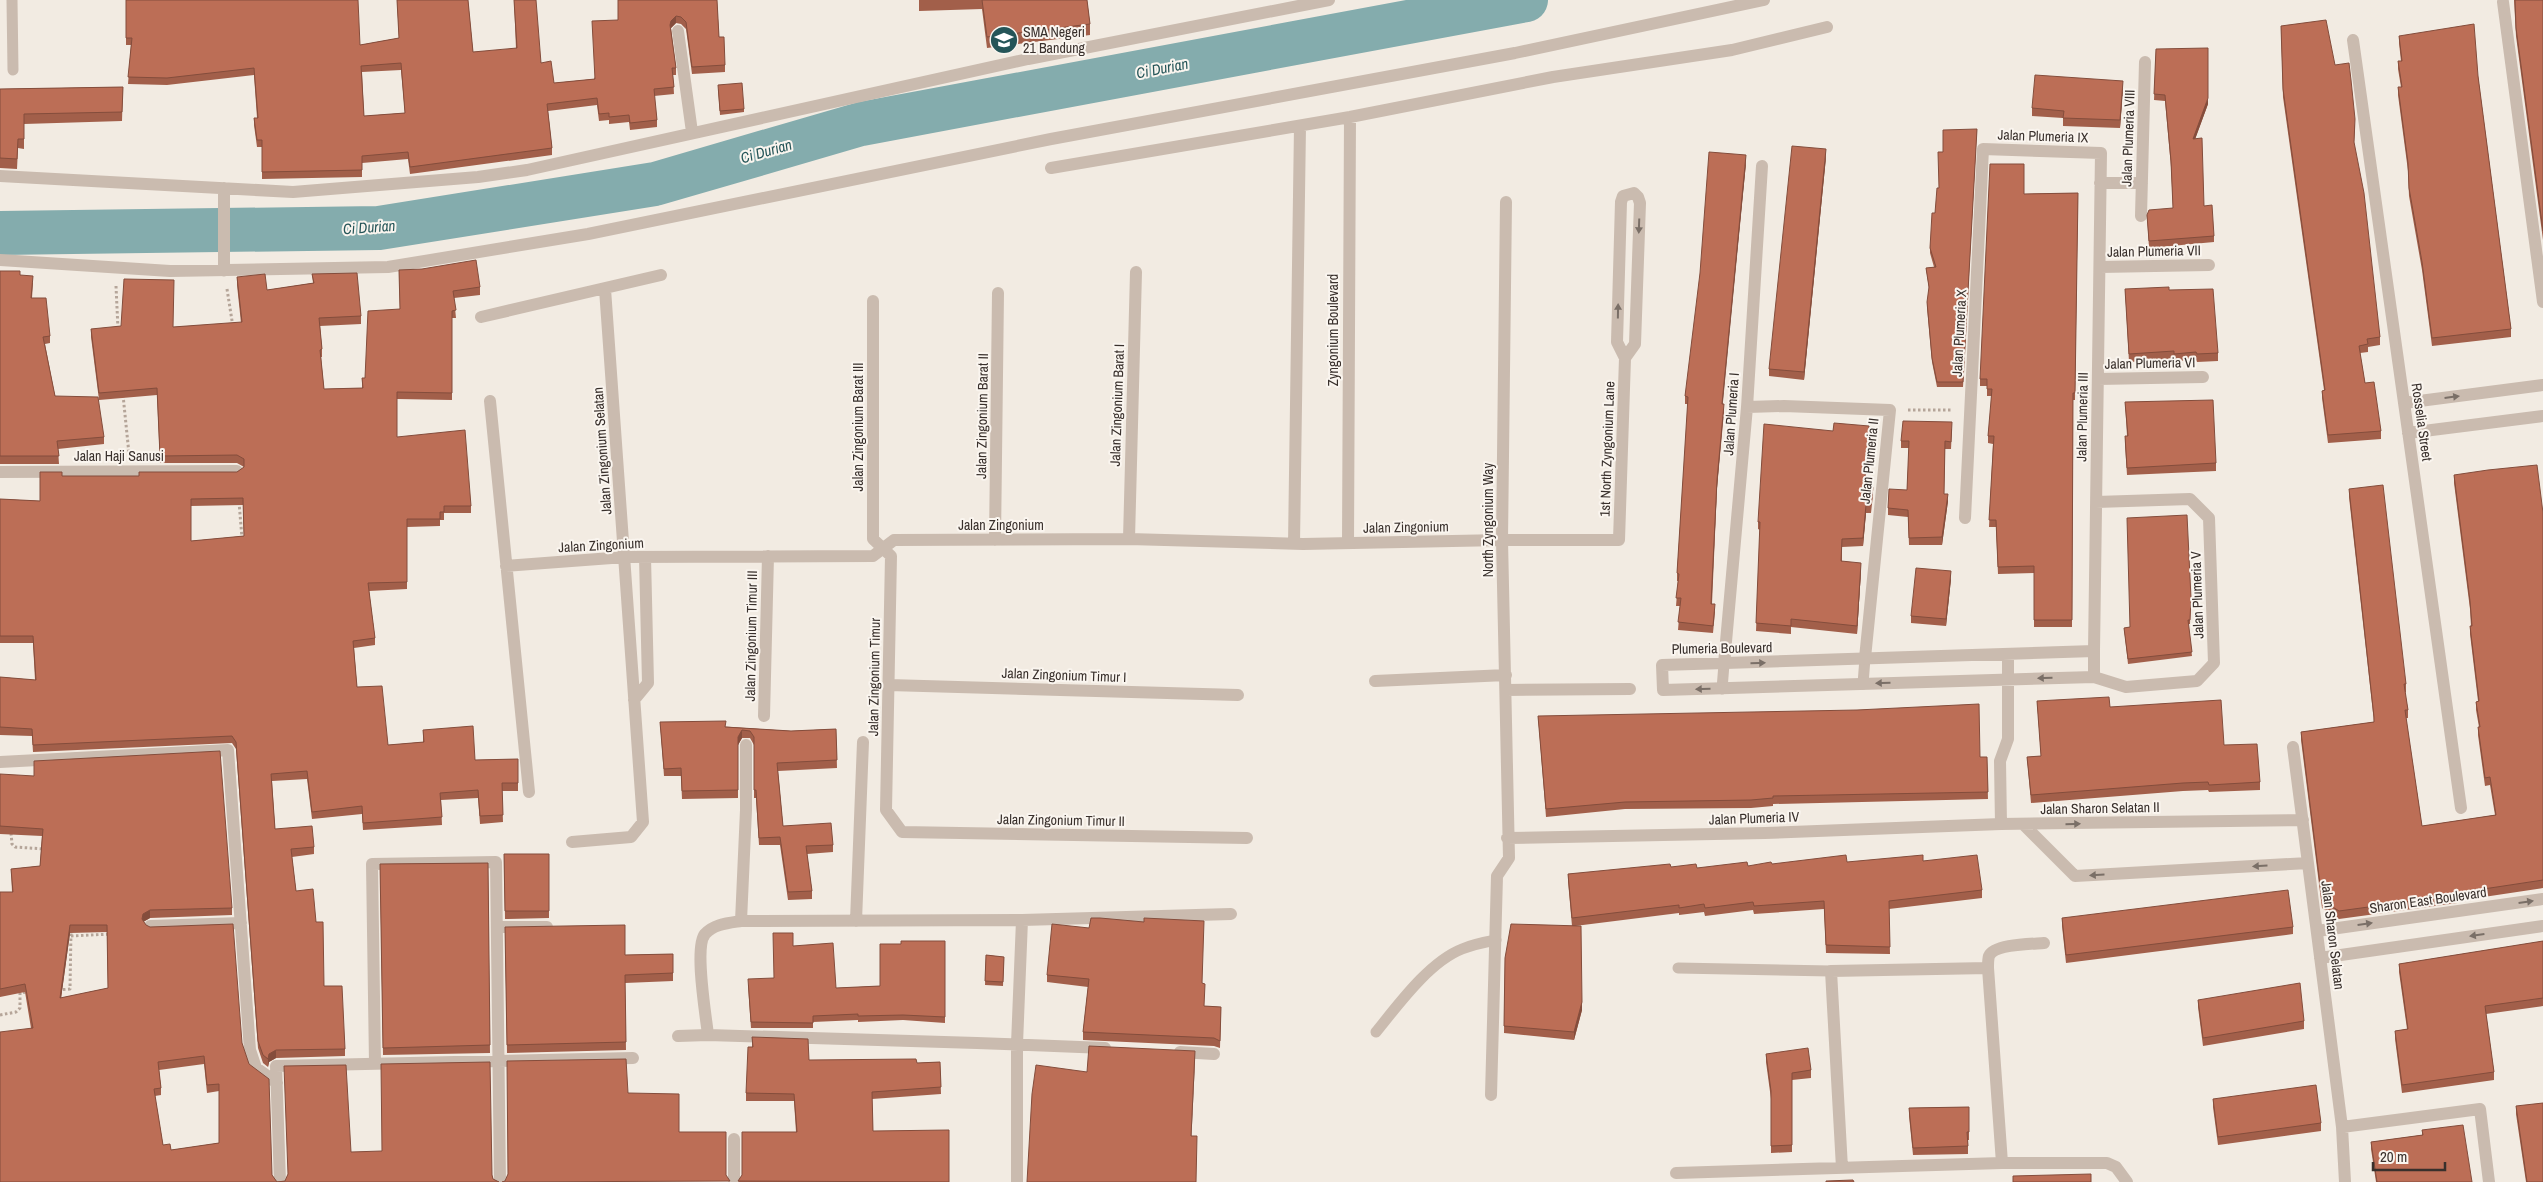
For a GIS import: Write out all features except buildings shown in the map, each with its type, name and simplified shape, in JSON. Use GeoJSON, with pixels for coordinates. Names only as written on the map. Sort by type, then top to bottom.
{"type":"FeatureCollection","features":[{"type":"Feature","properties":{"kind":"street"},"geometry":{"type":"LineString","coordinates":[[0,176],[293,192],[478,177],[528,170],[692,132],[1019,61],[1329,0]]}},
{"type":"Feature","properties":{"kind":"street"},"geometry":{"type":"LineString","coordinates":[[0,260],[170,271],[388,267],[588,234],[1051,139],[1515,53],[1764,0]]}},
{"type":"Feature","properties":{"kind":"street"},"geometry":{"type":"LineString","coordinates":[[2503,2],[2543,302]]}},
{"type":"Feature","properties":{"kind":"street"},"geometry":{"type":"LineString","coordinates":[[1051,168],[1350,117],[1553,77],[1732,50],[1827,27]]}},
{"type":"Feature","properties":{"kind":"street"},"geometry":{"type":"LineString","coordinates":[[678,31],[692,132]]}},
{"type":"Feature","properties":{"kind":"street","name":"Rosselia Street"},"geometry":{"type":"LineString","coordinates":[[2353,40],[2461,808]]}},
{"type":"Feature","properties":{"kind":"street","name":"Jalan Plumeria VIII"},"geometry":{"type":"LineString","coordinates":[[2141,216],[2145,62]]}},
{"type":"Feature","properties":{"kind":"street","name":"Zyngonium Boulevard"},"geometry":{"type":"LineString","coordinates":[[1348,543],[1350,117]]}},
{"type":"Feature","properties":{"kind":"street"},"geometry":{"type":"LineString","coordinates":[[1298,544],[1300,126]]}},
{"type":"Feature","properties":{"kind":"street","name":"Jalan Plumeria IX"},"geometry":{"type":"LineString","coordinates":[[1983,149],[2100,153],[2100,183]]}},
{"type":"Feature","properties":{"kind":"street","name":"Jalan Plumeria X"},"geometry":{"type":"LineString","coordinates":[[1965,518],[1983,149]]}},
{"type":"Feature","properties":{"kind":"street","name":"Jalan Plumeria I"},"geometry":{"type":"LineString","coordinates":[[1724,664],[1747,407],[1762,166]]}},
{"type":"Feature","properties":{"kind":"street"},"geometry":{"type":"LineString","coordinates":[[2100,183],[2142,183]]}},
{"type":"Feature","properties":{"kind":"street","name":"Jalan Plumeria III"},"geometry":{"type":"LineString","coordinates":[[2094,651],[2100,183]]}},
{"type":"Feature","properties":{"kind":"street"},"geometry":{"type":"LineString","coordinates":[[224,188],[224,271]]}},
{"type":"Feature","properties":{"kind":"street","name":"1st North Zyngonium Lane"},"geometry":{"type":"LineString","coordinates":[[1619,540],[1625,358],[1617,342],[1621,202],[1623,196],[1634,193],[1640,203],[1635,344],[1625,358]]}},
{"type":"Feature","properties":{"kind":"street","name":"North Zyngonium Way"},"geometry":{"type":"LineString","coordinates":[[1491,1095],[1498,876],[1509,858],[1507,838],[1506,675],[1502,540],[1506,202]]}},
{"type":"Feature","properties":{"kind":"street","name":"Jalan Plumeria VII"},"geometry":{"type":"LineString","coordinates":[[2100,267],[2209,265]]}},
{"type":"Feature","properties":{"kind":"street","name":"Jalan Zingonium Barat I"},"geometry":{"type":"LineString","coordinates":[[1129,539],[1136,272]]}},
{"type":"Feature","properties":{"kind":"street"},"geometry":{"type":"LineString","coordinates":[[481,316],[662,275]]}},
{"type":"Feature","properties":{"kind":"street","name":"Jalan Zingonium Selatan"},"geometry":{"type":"LineString","coordinates":[[572,842],[631,836],[643,822],[605,289]]}},
{"type":"Feature","properties":{"kind":"street","name":"Jalan Zingonium Barat II"},"geometry":{"type":"LineString","coordinates":[[996,540],[998,294]]}},
{"type":"Feature","properties":{"kind":"street","name":"Jalan Zingonium Barat III"},"geometry":{"type":"LineString","coordinates":[[873,301],[873,539],[883,548]]}},
{"type":"Feature","properties":{"kind":"street","name":"Jalan Plumeria VI"},"geometry":{"type":"LineString","coordinates":[[2098,379],[2203,377]]}},
{"type":"Feature","properties":{"kind":"street"},"geometry":{"type":"LineString","coordinates":[[2404,403],[2543,385]]}},
{"type":"Feature","properties":{"kind":"street"},"geometry":{"type":"LineString","coordinates":[[490,401],[529,792]]}},
{"type":"Feature","properties":{"kind":"street","name":"Jalan Plumeria II"},"geometry":{"type":"LineString","coordinates":[[1747,407],[1784,406],[1890,410],[1865,658]]}},
{"type":"Feature","properties":{"kind":"street"},"geometry":{"type":"LineString","coordinates":[[2408,433],[2543,416]]}},
{"type":"Feature","properties":{"kind":"street","name":"Jalan Haji Sanusi"},"geometry":{"type":"LineString","coordinates":[[0,472],[238,471]]}},
{"type":"Feature","properties":{"kind":"street","name":"Jalan Plumeria V"},"geometry":{"type":"LineString","coordinates":[[2094,676],[2126,687],[2197,681],[2214,663],[2209,518],[2190,499],[2096,502]]}},
{"type":"Feature","properties":{"kind":"street","name":"Jalan Zingonium"},"geometry":{"type":"LineString","coordinates":[[506,566],[625,557],[872,556],[894,540],[1129,539],[1298,544],[1619,540]]}},
{"type":"Feature","properties":{"kind":"street","name":"Jalan Zingonium Timur"},"geometry":{"type":"LineString","coordinates":[[883,548],[891,556],[886,810]]}},
{"type":"Feature","properties":{"kind":"street","name":"Jalan Zingonium Timur III"},"geometry":{"type":"LineString","coordinates":[[764,716],[768,556]]}},
{"type":"Feature","properties":{"kind":"street"},"geometry":{"type":"LineString","coordinates":[[634,700],[648,683],[645,557]]}},
{"type":"Feature","properties":{"kind":"street"},"geometry":{"type":"LineString","coordinates":[[2094,651],[2094,676]]}},
{"type":"Feature","properties":{"kind":"street","name":"Plumeria Boulevard"},"geometry":{"type":"LineString","coordinates":[[2094,651],[1662,665],[1663,690],[2094,676]]}},
{"type":"Feature","properties":{"kind":"street"},"geometry":{"type":"LineString","coordinates":[[2001,824],[2000,761],[2008,739],[2008,654]]}},
{"type":"Feature","properties":{"kind":"street"},"geometry":{"type":"LineString","coordinates":[[1375,681],[1506,675]]}},
{"type":"Feature","properties":{"kind":"street","name":"Jalan Zingonium Timur I"},"geometry":{"type":"LineString","coordinates":[[889,685],[1238,695]]}},
{"type":"Feature","properties":{"kind":"street"},"geometry":{"type":"LineString","coordinates":[[1506,690],[1630,689]]}},
{"type":"Feature","properties":{"kind":"street"},"geometry":{"type":"LineString","coordinates":[[856,921],[863,742]]}},
{"type":"Feature","properties":{"kind":"street"},"geometry":{"type":"LineString","coordinates":[[741,921],[746,810],[746,745]]}},
{"type":"Feature","properties":{"kind":"street","name":"Jalan Sharon Selatan"},"geometry":{"type":"LineString","coordinates":[[2293,747],[2342,1127]]}},
{"type":"Feature","properties":{"kind":"street"},"geometry":{"type":"LineString","coordinates":[[0,762],[228,750],[250,1050],[256,1068],[277,1083]]}},
{"type":"Feature","properties":{"kind":"street","name":"Jalan Zingonium Timur II"},"geometry":{"type":"LineString","coordinates":[[886,810],[902,832],[1247,838]]}},
{"type":"Feature","properties":{"kind":"street","name":"Jalan Sharon Selatan II"},"geometry":{"type":"LineString","coordinates":[[2024,825],[2303,820]]}},
{"type":"Feature","properties":{"kind":"street","name":"Jalan Plumeria IV"},"geometry":{"type":"LineString","coordinates":[[1507,838],[1765,833],[2001,824],[2024,825]]}},
{"type":"Feature","properties":{"kind":"street","name":"Jalan Sharon Selatan II"},"geometry":{"type":"LineString","coordinates":[[2024,825],[2075,876],[2308,863]]}},
{"type":"Feature","properties":{"kind":"street"},"geometry":{"type":"LineString","coordinates":[[375,1064],[372,864],[496,862],[500,1182]]}},
{"type":"Feature","properties":{"kind":"street","name":"Sharon East Boulevard"},"geometry":{"type":"LineString","coordinates":[[2317,931],[2543,900]]}},
{"type":"Feature","properties":{"kind":"street"},"geometry":{"type":"LineString","coordinates":[[708,1035],[700,956],[701,942],[704,935],[715,926],[741,921],[1022,920],[1231,914]]}},
{"type":"Feature","properties":{"kind":"street"},"geometry":{"type":"LineString","coordinates":[[1017,1182],[1017,1044],[1022,920]]}},
{"type":"Feature","properties":{"kind":"street"},"geometry":{"type":"LineString","coordinates":[[150,926],[241,923]]}},
{"type":"Feature","properties":{"kind":"street"},"geometry":{"type":"LineString","coordinates":[[2320,958],[2543,926]]}},
{"type":"Feature","properties":{"kind":"street"},"geometry":{"type":"LineString","coordinates":[[498,927],[556,927]]}},
{"type":"Feature","properties":{"kind":"street"},"geometry":{"type":"LineString","coordinates":[[2002,1163],[1988,968],[1989,956],[1994,950],[2044,943]]}},
{"type":"Feature","properties":{"kind":"street"},"geometry":{"type":"LineString","coordinates":[[1842,1168],[1831,971],[1988,968]]}},
{"type":"Feature","properties":{"kind":"street"},"geometry":{"type":"LineString","coordinates":[[678,1036],[708,1035],[1017,1044],[1116,1049]]}},
{"type":"Feature","properties":{"kind":"street"},"geometry":{"type":"LineString","coordinates":[[1165,1051],[1214,1054]]}},
{"type":"Feature","properties":{"kind":"street"},"geometry":{"type":"LineString","coordinates":[[280,1182],[276,1066],[633,1058]]}},
{"type":"Feature","properties":{"kind":"street"},"geometry":{"type":"LineString","coordinates":[[2345,1182],[2342,1127],[2480,1109],[2489,1182]]}},
{"type":"Feature","properties":{"kind":"street"},"geometry":{"type":"LineString","coordinates":[[734,1139],[734,1182]]}},
{"type":"Feature","properties":{"kind":"street"},"geometry":{"type":"LineString","coordinates":[[1676,1173],[2002,1163],[2107,1163],[2116,1168],[2127,1182]]}},
{"type":"Feature","properties":{"kind":"lane"},"geometry":{"type":"LineString","coordinates":[[12,0],[13,70]]}},
{"type":"Feature","properties":{"kind":"lane"},"geometry":{"type":"LineString","coordinates":[[1863,684],[1865,658]]}},
{"type":"Feature","properties":{"kind":"lane"},"geometry":{"type":"LineString","coordinates":[[1722,688],[1724,664]]}},
{"type":"Feature","properties":{"kind":"lane"},"geometry":{"type":"LineString","coordinates":[[1376,1032],[1411,988],[1446,958],[1462,949],[1496,940]]}},
{"type":"Feature","properties":{"kind":"lane"},"geometry":{"type":"LineString","coordinates":[[1678,968],[1831,971]]}},
{"type":"Feature","properties":{"kind":"path"},"geometry":{"type":"LineString","coordinates":[[114,268],[119,336]]}},
{"type":"Feature","properties":{"kind":"path"},"geometry":{"type":"LineString","coordinates":[[224,271],[234,335]]}},
{"type":"Feature","properties":{"kind":"path"},"geometry":{"type":"LineString","coordinates":[[123,394],[131,471]]}},
{"type":"Feature","properties":{"kind":"path"},"geometry":{"type":"LineString","coordinates":[[1890,410],[1970,411]]}},
{"type":"Feature","properties":{"kind":"path"},"geometry":{"type":"LineString","coordinates":[[238,471],[242,540]]}},
{"type":"Feature","properties":{"kind":"path"},"geometry":{"type":"LineString","coordinates":[[11,829],[12,844],[15,847],[53,849]]}},
{"type":"Feature","properties":{"kind":"path"},"geometry":{"type":"LineString","coordinates":[[72,928],[70,989],[74,998]]}},
{"type":"Feature","properties":{"kind":"path"},"geometry":{"type":"LineString","coordinates":[[71,936],[115,934]]}},
{"type":"Feature","properties":{"kind":"path"},"geometry":{"type":"LineString","coordinates":[[54,990],[70,989]]}},
{"type":"Feature","properties":{"kind":"path"},"geometry":{"type":"LineString","coordinates":[[0,1015],[16,1012],[20,1008],[20,993],[29,992]]}},
{"type":"Feature","properties":{"kind":"waterway","name":"Ci Durian"},"geometry":{"type":"LineString","coordinates":[[0,233],[379,228],[655,184],[861,124],[1526,0]]}},
{"type":"Feature","properties":{"kind":"place","name":"SMA Negeri 21 Bandung"},"geometry":{"type":"Point","coordinates":[1004,40]}}]}
